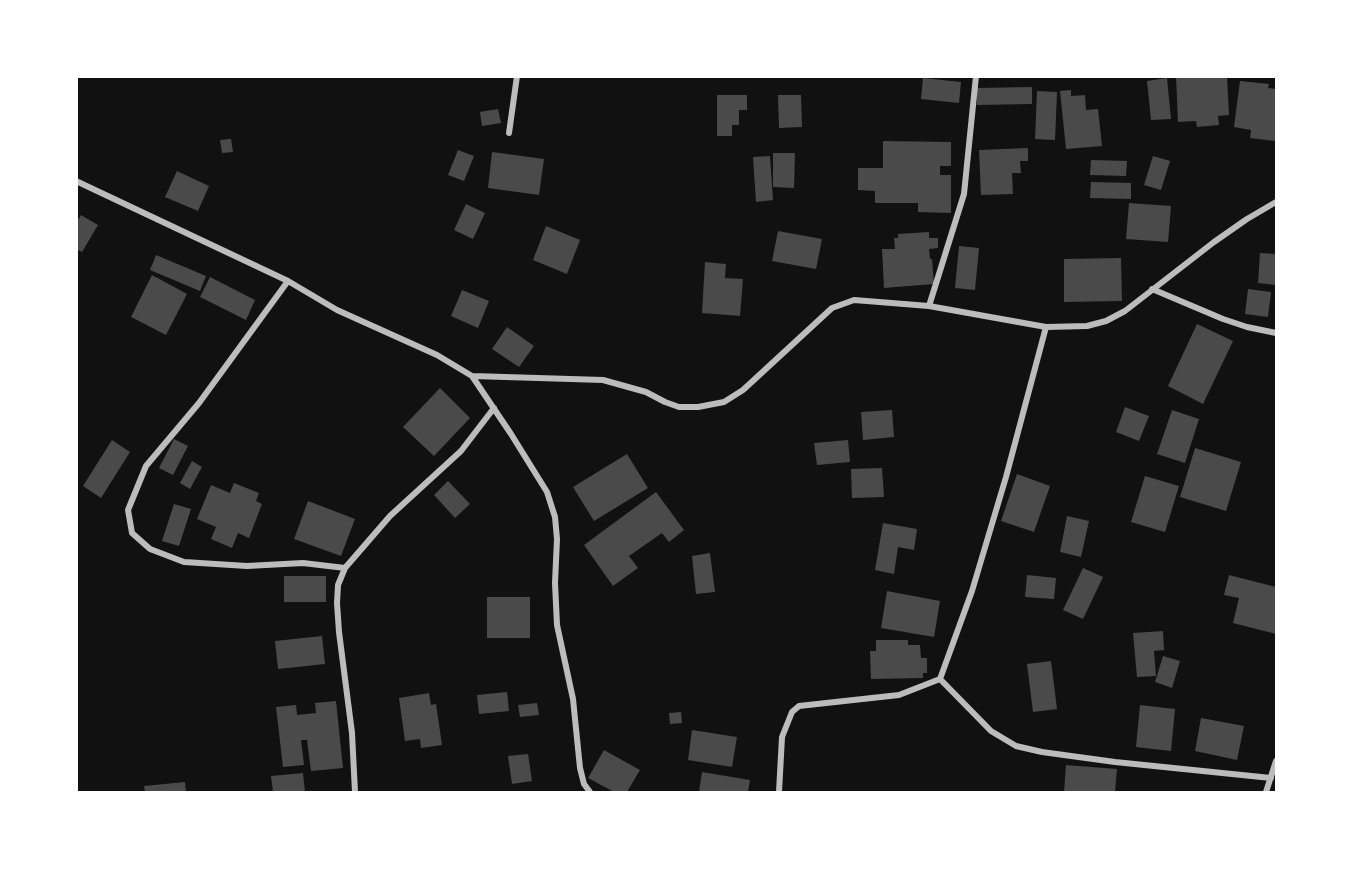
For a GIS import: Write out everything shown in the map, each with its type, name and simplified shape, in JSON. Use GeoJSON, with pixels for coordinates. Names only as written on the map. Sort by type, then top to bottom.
{"type":"FeatureCollection","features":[{"type":"Feature","properties":{"kind":"street"},"geometry":{"type":"LineString","coordinates":[[509,133],[517,76]]}},
{"type":"Feature","properties":{"kind":"street"},"geometry":{"type":"LineString","coordinates":[[929,306],[964,194],[976,76]]}},
{"type":"Feature","properties":{"kind":"street"},"geometry":{"type":"LineString","coordinates":[[76,180],[288,281],[337,310],[437,355],[472,376],[547,492],[555,517],[557,625],[573,699],[580,768],[584,784],[590,792]]}},
{"type":"Feature","properties":{"kind":"street"},"geometry":{"type":"LineString","coordinates":[[472,376],[603,380],[646,392],[680,407],[698,407],[724,402],[743,390],[832,308],[854,300],[929,306],[1046,327],[1087,326],[1106,321],[1125,311],[1214,242],[1276,202]]}},
{"type":"Feature","properties":{"kind":"street"},"geometry":{"type":"LineString","coordinates":[[288,281],[199,403],[146,465],[129,510],[132,533],[150,549],[184,562],[247,566],[303,563],[345,568]]}},
{"type":"Feature","properties":{"kind":"street"},"geometry":{"type":"LineString","coordinates":[[1152,289],[1231,322],[1276,333]]}},
{"type":"Feature","properties":{"kind":"street"},"geometry":{"type":"LineString","coordinates":[[940,679],[972,591],[1006,477],[1046,327]]}},
{"type":"Feature","properties":{"kind":"street"},"geometry":{"type":"LineString","coordinates":[[355,792],[352,733],[337,603],[338,585],[345,568],[390,516],[461,451],[494,408]]}},
{"type":"Feature","properties":{"kind":"street"},"geometry":{"type":"LineString","coordinates":[[940,679],[991,731],[1016,746],[1042,752],[1136,764],[1271,778]]}},
{"type":"Feature","properties":{"kind":"street"},"geometry":{"type":"LineString","coordinates":[[779,792],[782,737],[792,712],[799,706],[898,694],[940,679]]}},
{"type":"Feature","properties":{"kind":"street"},"geometry":{"type":"LineString","coordinates":[[1266,792],[1276,761]]}},
{"type":"Feature","properties":{"kind":"building"},"geometry":{"type":"Polygon","coordinates":[[[1176,76],[1227,76],[1229,115],[1218,116],[1219,125],[1197,127],[1196,121],[1178,122],[1176,76]]]}},
{"type":"Feature","properties":{"kind":"building"},"geometry":{"type":"Polygon","coordinates":[[[923,78],[961,82],[959,103],[921,99],[923,78]]]}},
{"type":"Feature","properties":{"kind":"building"},"geometry":{"type":"Polygon","coordinates":[[[1167,78],[1171,119],[1151,120],[1147,81],[1167,78]]]}},
{"type":"Feature","properties":{"kind":"building"},"geometry":{"type":"Polygon","coordinates":[[[1240,81],[1269,84],[1268,88],[1276,89],[1275,141],[1250,138],[1251,130],[1234,127],[1240,81]]]}},
{"type":"Feature","properties":{"kind":"building"},"geometry":{"type":"Polygon","coordinates":[[[1032,87],[1032,104],[977,105],[977,88],[1032,87]]]}},
{"type":"Feature","properties":{"kind":"building"},"geometry":{"type":"Polygon","coordinates":[[[1071,90],[1071,96],[1085,95],[1086,110],[1098,109],[1102,146],[1066,149],[1060,91],[1071,90]]]}},
{"type":"Feature","properties":{"kind":"building"},"geometry":{"type":"Polygon","coordinates":[[[1037,91],[1057,92],[1055,140],[1035,139],[1037,91]]]}},
{"type":"Feature","properties":{"kind":"building"},"geometry":{"type":"Polygon","coordinates":[[[717,95],[747,95],[747,110],[739,110],[739,125],[732,125],[732,136],[717,136],[717,95]]]}},
{"type":"Feature","properties":{"kind":"building"},"geometry":{"type":"Polygon","coordinates":[[[778,95],[801,95],[802,127],[779,128],[778,95]]]}},
{"type":"Feature","properties":{"kind":"building"},"geometry":{"type":"Polygon","coordinates":[[[498,109],[501,123],[482,126],[480,112],[498,109]]]}},
{"type":"Feature","properties":{"kind":"building"},"geometry":{"type":"Polygon","coordinates":[[[231,139],[233,152],[222,153],[220,140],[231,139]]]}},
{"type":"Feature","properties":{"kind":"building"},"geometry":{"type":"Polygon","coordinates":[[[883,141],[951,142],[951,166],[940,166],[940,175],[951,175],[951,213],[918,212],[918,203],[875,203],[875,191],[858,190],[858,168],[883,168],[883,141]]]}},
{"type":"Feature","properties":{"kind":"building"},"geometry":{"type":"Polygon","coordinates":[[[1028,148],[1028,161],[1020,161],[1021,173],[1012,173],[1013,194],[981,195],[979,150],[1028,148]]]}},
{"type":"Feature","properties":{"kind":"building"},"geometry":{"type":"Polygon","coordinates":[[[458,150],[474,156],[464,181],[448,175],[458,150]]]}},
{"type":"Feature","properties":{"kind":"building"},"geometry":{"type":"Polygon","coordinates":[[[492,152],[544,159],[539,195],[488,188],[492,152]]]}},
{"type":"Feature","properties":{"kind":"building"},"geometry":{"type":"Polygon","coordinates":[[[773,153],[795,153],[794,188],[773,187],[773,153]]]}},
{"type":"Feature","properties":{"kind":"building"},"geometry":{"type":"Polygon","coordinates":[[[770,156],[773,200],[756,202],[753,157],[770,156]]]}},
{"type":"Feature","properties":{"kind":"building"},"geometry":{"type":"Polygon","coordinates":[[[1153,156],[1170,161],[1161,190],[1144,185],[1153,156]]]}},
{"type":"Feature","properties":{"kind":"building"},"geometry":{"type":"Polygon","coordinates":[[[1091,160],[1127,161],[1126,176],[1090,175],[1091,160]]]}},
{"type":"Feature","properties":{"kind":"building"},"geometry":{"type":"Polygon","coordinates":[[[177,171],[209,186],[198,211],[165,197],[177,171]]]}},
{"type":"Feature","properties":{"kind":"building"},"geometry":{"type":"Polygon","coordinates":[[[1091,182],[1131,183],[1131,199],[1090,198],[1091,182]]]}},
{"type":"Feature","properties":{"kind":"building"},"geometry":{"type":"Polygon","coordinates":[[[1129,203],[1171,206],[1168,242],[1126,239],[1129,203]]]}},
{"type":"Feature","properties":{"kind":"building"},"geometry":{"type":"Polygon","coordinates":[[[466,204],[485,213],[473,239],[454,230],[466,204]]]}},
{"type":"Feature","properties":{"kind":"building"},"geometry":{"type":"Polygon","coordinates":[[[81,215],[98,225],[82,252],[76,249],[76,223],[81,215]]]}},
{"type":"Feature","properties":{"kind":"building"},"geometry":{"type":"Polygon","coordinates":[[[546,226],[580,240],[567,274],[533,260],[546,226]]]}},
{"type":"Feature","properties":{"kind":"building"},"geometry":{"type":"Polygon","coordinates":[[[778,231],[822,239],[816,269],[772,261],[778,231]]]}},
{"type":"Feature","properties":{"kind":"building"},"geometry":{"type":"Polygon","coordinates":[[[929,232],[929,238],[938,238],[938,248],[929,249],[934,284],[884,288],[882,249],[895,249],[894,238],[898,238],[898,234],[929,232]]]}},
{"type":"Feature","properties":{"kind":"building"},"geometry":{"type":"Polygon","coordinates":[[[959,246],[979,248],[975,290],[955,288],[959,246]]]}},
{"type":"Feature","properties":{"kind":"building"},"geometry":{"type":"Polygon","coordinates":[[[1260,253],[1276,254],[1276,285],[1258,283],[1260,253]]]}},
{"type":"Feature","properties":{"kind":"building"},"geometry":{"type":"Polygon","coordinates":[[[156,255],[206,276],[200,291],[150,270],[156,255]]]}},
{"type":"Feature","properties":{"kind":"building"},"geometry":{"type":"Polygon","coordinates":[[[1121,258],[1122,301],[1064,302],[1064,259],[1121,258]]]}},
{"type":"Feature","properties":{"kind":"building"},"geometry":{"type":"Polygon","coordinates":[[[705,262],[726,264],[725,278],[743,279],[740,316],[702,313],[705,262]]]}},
{"type":"Feature","properties":{"kind":"building"},"geometry":{"type":"Polygon","coordinates":[[[152,275],[187,294],[166,335],[131,317],[152,275]]]}},
{"type":"Feature","properties":{"kind":"building"},"geometry":{"type":"Polygon","coordinates":[[[210,277],[255,300],[246,320],[200,297],[210,277]]]}},
{"type":"Feature","properties":{"kind":"building"},"geometry":{"type":"Polygon","coordinates":[[[1248,289],[1271,292],[1268,317],[1245,314],[1248,289]]]}},
{"type":"Feature","properties":{"kind":"building"},"geometry":{"type":"Polygon","coordinates":[[[462,290],[489,301],[478,328],[451,316],[462,290]]]}},
{"type":"Feature","properties":{"kind":"building"},"geometry":{"type":"Polygon","coordinates":[[[1197,324],[1233,341],[1203,404],[1168,386],[1197,324]]]}},
{"type":"Feature","properties":{"kind":"building"},"geometry":{"type":"Polygon","coordinates":[[[507,327],[534,346],[519,367],[492,349],[507,327]]]}},
{"type":"Feature","properties":{"kind":"building"},"geometry":{"type":"Polygon","coordinates":[[[440,388],[470,418],[434,456],[403,427],[440,388]]]}},
{"type":"Feature","properties":{"kind":"building"},"geometry":{"type":"Polygon","coordinates":[[[1125,407],[1149,416],[1139,441],[1116,432],[1125,407]]]}},
{"type":"Feature","properties":{"kind":"building"},"geometry":{"type":"Polygon","coordinates":[[[892,410],[894,437],[863,440],[861,412],[892,410]]]}},
{"type":"Feature","properties":{"kind":"building"},"geometry":{"type":"Polygon","coordinates":[[[1172,410],[1199,419],[1185,463],[1157,454],[1172,410]]]}},
{"type":"Feature","properties":{"kind":"building"},"geometry":{"type":"Polygon","coordinates":[[[174,439],[188,446],[173,475],[159,468],[174,439]]]}},
{"type":"Feature","properties":{"kind":"building"},"geometry":{"type":"Polygon","coordinates":[[[112,440],[130,452],[101,498],[83,486],[112,440]]]}},
{"type":"Feature","properties":{"kind":"building"},"geometry":{"type":"Polygon","coordinates":[[[848,440],[850,462],[817,465],[814,443],[848,440]]]}},
{"type":"Feature","properties":{"kind":"building"},"geometry":{"type":"Polygon","coordinates":[[[1195,448],[1241,462],[1226,511],[1180,497],[1195,448]]]}},
{"type":"Feature","properties":{"kind":"building"},"geometry":{"type":"Polygon","coordinates":[[[627,454],[648,488],[594,521],[573,487],[627,454]]]}},
{"type":"Feature","properties":{"kind":"building"},"geometry":{"type":"Polygon","coordinates":[[[192,461],[202,467],[190,489],[180,483],[192,461]]]}},
{"type":"Feature","properties":{"kind":"building"},"geometry":{"type":"Polygon","coordinates":[[[882,468],[884,497],[852,498],[851,469],[882,468]]]}},
{"type":"Feature","properties":{"kind":"building"},"geometry":{"type":"Polygon","coordinates":[[[1017,474],[1050,486],[1034,532],[1001,521],[1017,474]]]}},
{"type":"Feature","properties":{"kind":"building"},"geometry":{"type":"Polygon","coordinates":[[[1145,476],[1179,486],[1165,532],[1131,522],[1145,476]]]}},
{"type":"Feature","properties":{"kind":"building"},"geometry":{"type":"Polygon","coordinates":[[[448,481],[470,504],[455,518],[434,495],[448,481]]]}},
{"type":"Feature","properties":{"kind":"building"},"geometry":{"type":"Polygon","coordinates":[[[234,483],[259,493],[256,501],[262,504],[249,538],[238,533],[232,548],[211,539],[216,527],[197,519],[211,485],[230,493],[234,483]]]}},
{"type":"Feature","properties":{"kind":"building"},"geometry":{"type":"Polygon","coordinates":[[[656,492],[684,530],[669,542],[662,533],[629,556],[638,568],[613,586],[584,545],[656,492]]]}},
{"type":"Feature","properties":{"kind":"building"},"geometry":{"type":"Polygon","coordinates":[[[308,501],[355,519],[341,556],[294,539],[308,501]]]}},
{"type":"Feature","properties":{"kind":"building"},"geometry":{"type":"Polygon","coordinates":[[[174,504],[191,509],[179,546],[162,541],[174,504]]]}},
{"type":"Feature","properties":{"kind":"building"},"geometry":{"type":"Polygon","coordinates":[[[1067,516],[1089,521],[1081,557],[1060,552],[1067,516]]]}},
{"type":"Feature","properties":{"kind":"building"},"geometry":{"type":"Polygon","coordinates":[[[883,523],[917,529],[914,550],[898,547],[894,574],[875,570],[883,523]]]}},
{"type":"Feature","properties":{"kind":"building"},"geometry":{"type":"Polygon","coordinates":[[[710,553],[715,592],[696,594],[692,556],[710,553]]]}},
{"type":"Feature","properties":{"kind":"building"},"geometry":{"type":"Polygon","coordinates":[[[1083,568],[1103,577],[1083,619],[1063,610],[1083,568]]]}},
{"type":"Feature","properties":{"kind":"building"},"geometry":{"type":"Polygon","coordinates":[[[1027,575],[1056,578],[1054,599],[1025,597],[1027,575]]]}},
{"type":"Feature","properties":{"kind":"building"},"geometry":{"type":"Polygon","coordinates":[[[1229,575],[1276,587],[1276,634],[1233,623],[1239,598],[1224,595],[1229,575]]]}},
{"type":"Feature","properties":{"kind":"building"},"geometry":{"type":"Polygon","coordinates":[[[284,576],[326,576],[326,602],[284,602],[284,576]]]}},
{"type":"Feature","properties":{"kind":"building"},"geometry":{"type":"Polygon","coordinates":[[[887,591],[940,601],[934,637],[881,628],[887,591]]]}},
{"type":"Feature","properties":{"kind":"building"},"geometry":{"type":"Polygon","coordinates":[[[487,597],[530,597],[530,638],[487,638],[487,597]]]}},
{"type":"Feature","properties":{"kind":"building"},"geometry":{"type":"Polygon","coordinates":[[[1163,631],[1164,650],[1154,651],[1156,676],[1137,677],[1133,633],[1163,631]]]}},
{"type":"Feature","properties":{"kind":"building"},"geometry":{"type":"Polygon","coordinates":[[[322,636],[325,664],[278,669],[275,641],[322,636]]]}},
{"type":"Feature","properties":{"kind":"building"},"geometry":{"type":"Polygon","coordinates":[[[876,640],[908,640],[908,645],[920,645],[921,658],[927,658],[927,673],[923,673],[923,678],[871,679],[870,651],[876,651],[876,640]]]}},
{"type":"Feature","properties":{"kind":"building"},"geometry":{"type":"Polygon","coordinates":[[[1163,656],[1180,661],[1172,688],[1155,682],[1163,656]]]}},
{"type":"Feature","properties":{"kind":"building"},"geometry":{"type":"Polygon","coordinates":[[[1051,661],[1057,709],[1033,712],[1027,664],[1051,661]]]}},
{"type":"Feature","properties":{"kind":"building"},"geometry":{"type":"Polygon","coordinates":[[[507,692],[509,711],[479,714],[477,695],[507,692]]]}},
{"type":"Feature","properties":{"kind":"building"},"geometry":{"type":"Polygon","coordinates":[[[429,693],[431,705],[436,704],[442,745],[421,748],[420,739],[405,741],[399,698],[429,693]]]}},
{"type":"Feature","properties":{"kind":"building"},"geometry":{"type":"Polygon","coordinates":[[[336,701],[343,768],[311,771],[307,740],[301,740],[304,765],[283,767],[276,707],[296,705],[297,715],[316,713],[315,703],[336,701]]]}},
{"type":"Feature","properties":{"kind":"building"},"geometry":{"type":"Polygon","coordinates":[[[537,703],[539,715],[520,717],[518,705],[537,703]]]}},
{"type":"Feature","properties":{"kind":"building"},"geometry":{"type":"Polygon","coordinates":[[[1140,705],[1175,709],[1171,751],[1136,747],[1140,705]]]}},
{"type":"Feature","properties":{"kind":"building"},"geometry":{"type":"Polygon","coordinates":[[[681,712],[682,723],[670,724],[669,713],[681,712]]]}},
{"type":"Feature","properties":{"kind":"building"},"geometry":{"type":"Polygon","coordinates":[[[1201,718],[1244,726],[1237,760],[1195,751],[1201,718]]]}},
{"type":"Feature","properties":{"kind":"building"},"geometry":{"type":"Polygon","coordinates":[[[692,730],[737,737],[732,767],[688,760],[692,730]]]}},
{"type":"Feature","properties":{"kind":"building"},"geometry":{"type":"Polygon","coordinates":[[[604,750],[640,770],[627,792],[614,792],[588,778],[604,750]]]}},
{"type":"Feature","properties":{"kind":"building"},"geometry":{"type":"Polygon","coordinates":[[[528,754],[532,781],[512,784],[508,756],[528,754]]]}},
{"type":"Feature","properties":{"kind":"building"},"geometry":{"type":"Polygon","coordinates":[[[1066,765],[1117,769],[1115,792],[1064,792],[1066,765]]]}},
{"type":"Feature","properties":{"kind":"building"},"geometry":{"type":"Polygon","coordinates":[[[702,772],[750,780],[748,792],[699,792],[702,772]]]}},
{"type":"Feature","properties":{"kind":"building"},"geometry":{"type":"Polygon","coordinates":[[[303,773],[305,792],[273,792],[271,776],[303,773]]]}},
{"type":"Feature","properties":{"kind":"building"},"geometry":{"type":"Polygon","coordinates":[[[185,782],[186,792],[145,792],[144,786],[185,782]]]}}]}
